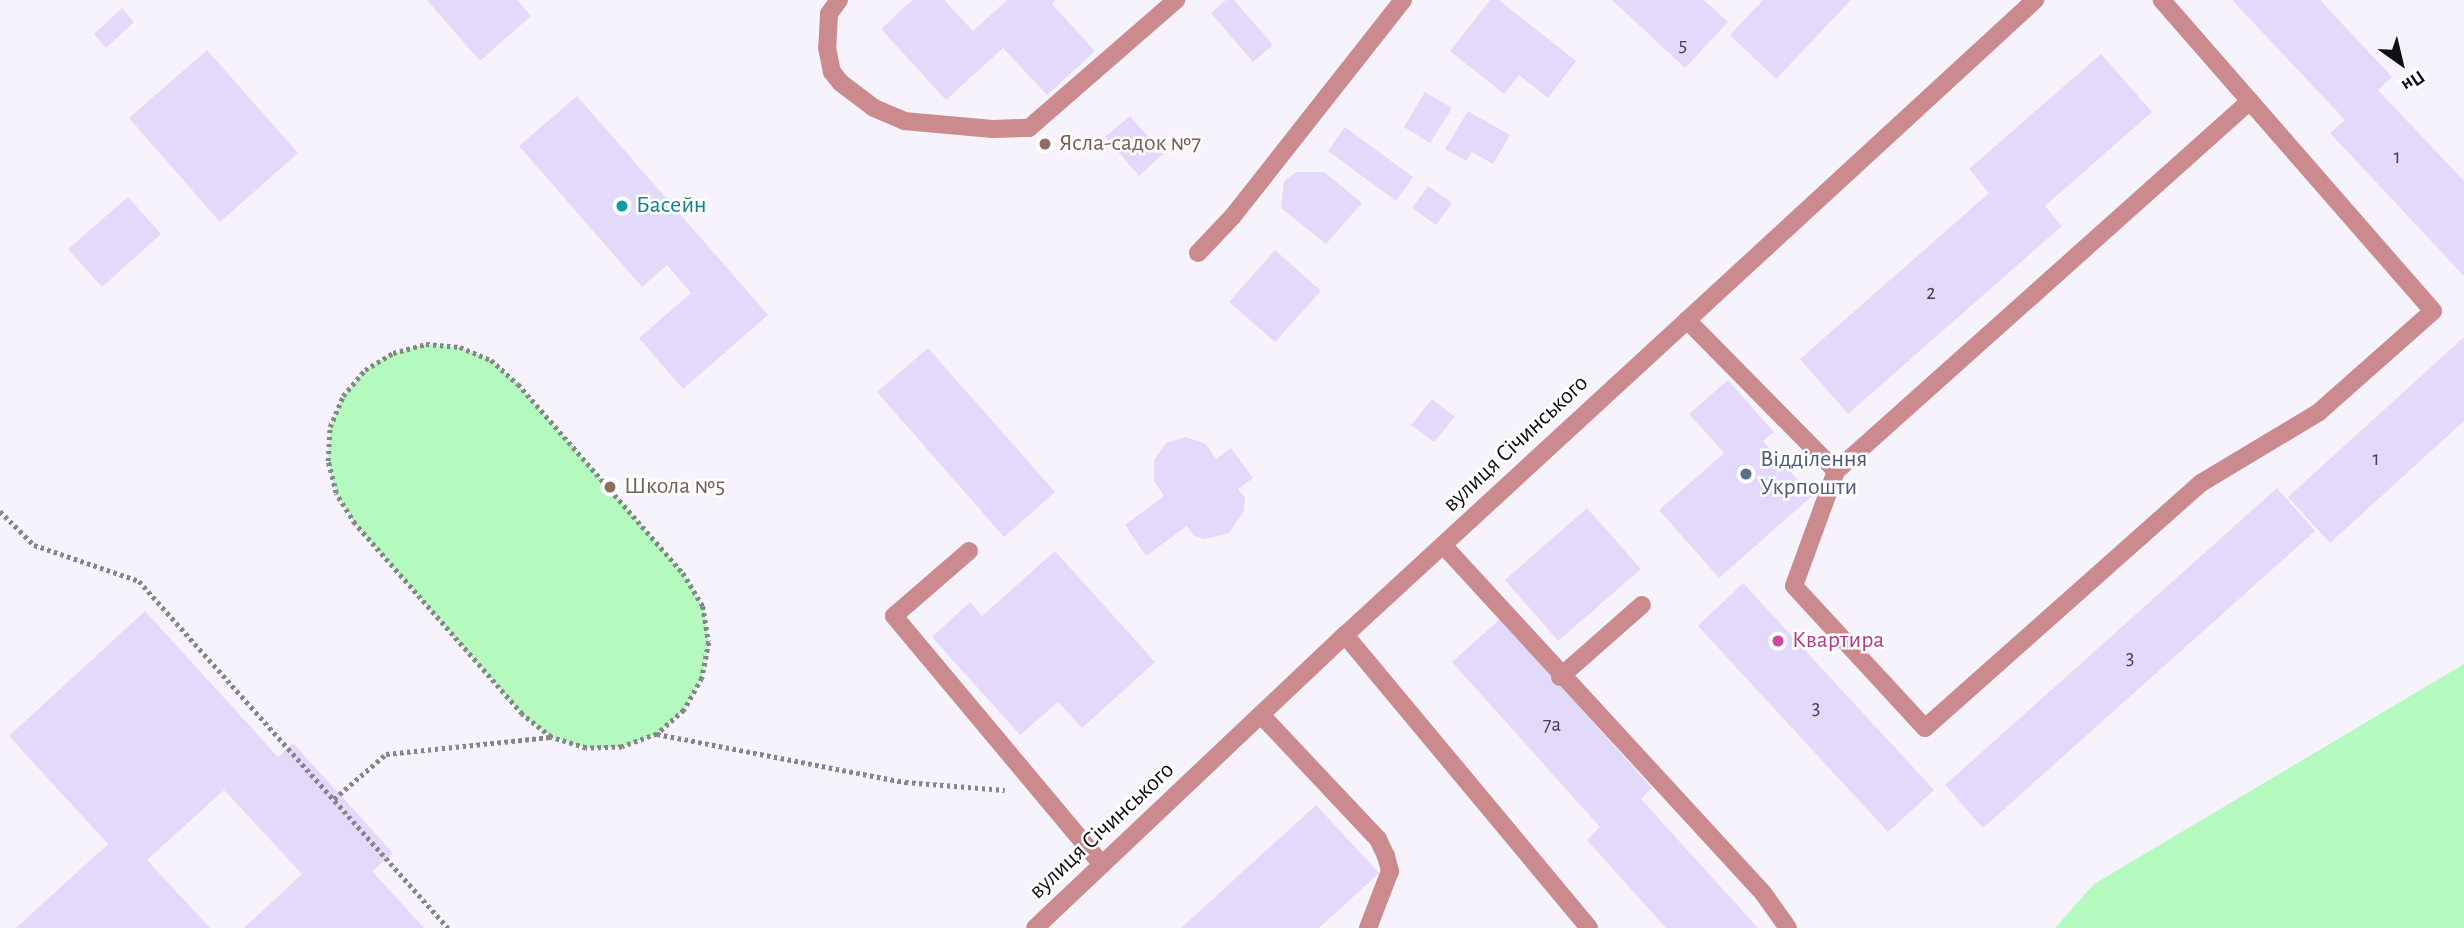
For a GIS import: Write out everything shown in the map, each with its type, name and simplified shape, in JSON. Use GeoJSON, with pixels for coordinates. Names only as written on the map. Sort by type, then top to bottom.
{"type":"FeatureCollection","features":[{"type":"Feature","properties":{"kind":"street"},"geometry":{"type":"LineString","coordinates":[[839,0],[829,14],[827,47],[832,72],[841,83],[874,108],[904,121],[993,130],[1028,128],[1176,0]]}},
{"type":"Feature","properties":{"kind":"street"},"geometry":{"type":"LineString","coordinates":[[1198,253],[1233,216],[1403,0]]}},
{"type":"Feature","properties":{"kind":"street","name":"вулиця Січинського"},"geometry":{"type":"LineString","coordinates":[[1035,928],[1345,635],[2035,0]]}},
{"type":"Feature","properties":{"kind":"street"},"geometry":{"type":"LineString","coordinates":[[2162,0],[2433,311],[2319,412],[2201,483],[1925,728],[1794,586],[1836,471],[2249,101]]}},
{"type":"Feature","properties":{"kind":"street"},"geometry":{"type":"LineString","coordinates":[[1686,320],[1836,471]]}},
{"type":"Feature","properties":{"kind":"street"},"geometry":{"type":"LineString","coordinates":[[1443,545],[1560,677],[1763,893],[1788,928]]}},
{"type":"Feature","properties":{"kind":"street"},"geometry":{"type":"LineString","coordinates":[[969,551],[894,616],[1102,865]]}},
{"type":"Feature","properties":{"kind":"street"},"geometry":{"type":"LineString","coordinates":[[1560,677],[1642,605]]}},
{"type":"Feature","properties":{"kind":"street"},"geometry":{"type":"LineString","coordinates":[[1345,635],[1589,928]]}},
{"type":"Feature","properties":{"kind":"street"},"geometry":{"type":"LineString","coordinates":[[1262,716],[1378,839],[1390,871],[1368,928]]}},
{"type":"Feature","properties":{"kind":"path"},"geometry":{"type":"LineString","coordinates":[[426,344],[460,347],[491,360],[518,384],[683,573],[703,606],[709,642],[702,678],[684,710],[657,734],[610,747],[586,748],[551,737],[522,714],[355,524],[336,493],[328,461],[334,417],[343,396],[365,370],[393,353],[426,344]]}},
{"type":"Feature","properties":{"kind":"path"},"geometry":{"type":"LineString","coordinates":[[0,511],[34,545],[139,581],[448,928]]}},
{"type":"Feature","properties":{"kind":"path"},"geometry":{"type":"LineString","coordinates":[[657,734],[905,782],[1041,793]]}},
{"type":"Feature","properties":{"kind":"path"},"geometry":{"type":"LineString","coordinates":[[334,799],[386,754],[551,737]]}},
{"type":"Feature","properties":{"kind":"green space"},"geometry":{"type":"Polygon","coordinates":[[[426,344],[460,347],[491,360],[518,384],[683,573],[703,606],[709,642],[702,678],[684,710],[657,734],[622,747],[586,748],[551,737],[522,714],[355,524],[336,493],[328,461],[330,427],[343,396],[365,370],[393,353],[426,344]]]}},
{"type":"Feature","properties":{"kind":"green space"},"geometry":{"type":"Polygon","coordinates":[[[2464,664],[2464,928],[2055,928],[2094,884],[2464,664]]]}},
{"type":"Feature","properties":{"kind":"building"},"geometry":{"type":"Polygon","coordinates":[[[427,0],[517,0],[531,16],[480,61],[427,0]]]}},
{"type":"Feature","properties":{"kind":"building"},"geometry":{"type":"Polygon","coordinates":[[[912,0],[944,0],[973,31],[1007,0],[1056,0],[1052,4],[1095,51],[1047,95],[1003,48],[946,100],[881,29],[912,0]]]}},
{"type":"Feature","properties":{"kind":"building"},"geometry":{"type":"Polygon","coordinates":[[[1226,0],[1234,0],[1273,45],[1253,62],[1211,13],[1226,0]]]}},
{"type":"Feature","properties":{"kind":"building"},"geometry":{"type":"Polygon","coordinates":[[[1490,0],[1499,0],[1576,61],[1548,98],[1519,75],[1504,94],[1450,51],[1490,0]]]}},
{"type":"Feature","properties":{"kind":"building"},"geometry":{"type":"Polygon","coordinates":[[[1612,0],[1704,0],[1728,22],[1685,68],[1612,0]]]}},
{"type":"Feature","properties":{"kind":"building"},"geometry":{"type":"Polygon","coordinates":[[[1763,0],[1851,0],[1776,79],[1730,35],[1763,0]]]}},
{"type":"Feature","properties":{"kind":"building"},"geometry":{"type":"Polygon","coordinates":[[[2232,0],[2320,0],[2392,77],[2378,90],[2464,181],[2464,276],[2330,133],[2345,120],[2232,0]]]}},
{"type":"Feature","properties":{"kind":"building"},"geometry":{"type":"Polygon","coordinates":[[[122,8],[134,22],[106,48],[94,34],[122,8]]]}},
{"type":"Feature","properties":{"kind":"building"},"geometry":{"type":"Polygon","coordinates":[[[207,50],[298,153],[220,222],[129,118],[207,50]]]}},
{"type":"Feature","properties":{"kind":"building"},"geometry":{"type":"Polygon","coordinates":[[[2101,54],[2152,112],[2045,206],[2062,226],[1848,414],[1800,359],[1989,193],[1969,169],[2101,54]]]}},
{"type":"Feature","properties":{"kind":"building"},"geometry":{"type":"Polygon","coordinates":[[[1425,92],[1452,108],[1430,143],[1404,127],[1425,92]]]}},
{"type":"Feature","properties":{"kind":"building","name":"Басейн"},"geometry":{"type":"Polygon","coordinates":[[[577,96],[768,315],[683,389],[639,338],[691,293],[667,265],[642,287],[519,146],[577,96]]]}},
{"type":"Feature","properties":{"kind":"building"},"geometry":{"type":"Polygon","coordinates":[[[1468,111],[1510,135],[1493,164],[1472,152],[1466,161],[1445,149],[1468,111]]]}},
{"type":"Feature","properties":{"kind":"building"},"geometry":{"type":"Polygon","coordinates":[[[1130,116],[1163,154],[1139,176],[1105,137],[1130,116]]]}},
{"type":"Feature","properties":{"kind":"building"},"geometry":{"type":"Polygon","coordinates":[[[1345,127],[1413,177],[1396,201],[1328,151],[1345,127]]]}},
{"type":"Feature","properties":{"kind":"building"},"geometry":{"type":"Polygon","coordinates":[[[1296,172],[1324,172],[1362,203],[1326,244],[1281,208],[1284,181],[1296,172]]]}},
{"type":"Feature","properties":{"kind":"building"},"geometry":{"type":"Polygon","coordinates":[[[1428,186],[1452,203],[1436,225],[1412,208],[1428,186]]]}},
{"type":"Feature","properties":{"kind":"building"},"geometry":{"type":"Polygon","coordinates":[[[128,197],[161,234],[102,287],[68,249],[128,197]]]}},
{"type":"Feature","properties":{"kind":"building"},"geometry":{"type":"Polygon","coordinates":[[[1275,250],[1321,291],[1275,342],[1229,302],[1275,250]]]}},
{"type":"Feature","properties":{"kind":"building"},"geometry":{"type":"Polygon","coordinates":[[[2464,337],[2464,421],[2330,543],[2288,497],[2464,337]]]}},
{"type":"Feature","properties":{"kind":"building"},"geometry":{"type":"Polygon","coordinates":[[[928,348],[1055,492],[1004,537],[877,392],[928,348]]]}},
{"type":"Feature","properties":{"kind":"building","name":"Відділення Укрпошти"},"geometry":{"type":"Polygon","coordinates":[[[1728,380],[1774,432],[1763,441],[1812,496],[1719,578],[1659,510],[1724,453],[1689,414],[1728,380]]]}},
{"type":"Feature","properties":{"kind":"building"},"geometry":{"type":"Polygon","coordinates":[[[1432,399],[1455,417],[1434,442],[1411,425],[1432,399]]]}},
{"type":"Feature","properties":{"kind":"building"},"geometry":{"type":"Polygon","coordinates":[[[1186,437],[1206,444],[1216,459],[1231,448],[1253,478],[1238,489],[1245,498],[1244,511],[1229,533],[1205,539],[1194,536],[1187,526],[1146,556],[1125,525],[1164,496],[1154,481],[1154,460],[1166,443],[1186,437]]]}},
{"type":"Feature","properties":{"kind":"building"},"geometry":{"type":"Polygon","coordinates":[[[2277,488],[2315,531],[1983,828],[1945,785],[2277,488]]]}},
{"type":"Feature","properties":{"kind":"building"},"geometry":{"type":"Polygon","coordinates":[[[1587,508],[1641,569],[1558,641],[1505,580],[1587,508]]]}},
{"type":"Feature","properties":{"kind":"building"},"geometry":{"type":"Polygon","coordinates":[[[1055,551],[1155,662],[1082,728],[1058,702],[1020,735],[932,637],[970,602],[982,616],[1055,551]]]}},
{"type":"Feature","properties":{"kind":"building"},"geometry":{"type":"Polygon","coordinates":[[[1743,583],[1934,790],[1888,832],[1698,626],[1743,583]]]}},
{"type":"Feature","properties":{"kind":"building"},"geometry":{"type":"Polygon","coordinates":[[[145,611],[278,757],[293,743],[393,853],[372,871],[424,928],[244,928],[302,874],[224,790],[147,860],[210,928],[16,928],[108,844],[9,736],[145,611]]]}},
{"type":"Feature","properties":{"kind":"building"},"geometry":{"type":"Polygon","coordinates":[[[1500,619],[1652,788],[1641,799],[1758,928],[1666,928],[1587,840],[1600,827],[1452,662],[1500,619]]]}},
{"type":"Feature","properties":{"kind":"building"},"geometry":{"type":"Polygon","coordinates":[[[1316,805],[1379,873],[1319,928],[1181,928],[1316,805]]]}},
{"type":"Feature","properties":{"kind":"place","name":"Ясла-садок №7"},"geometry":{"type":"Point","coordinates":[1045,144]}},
{"type":"Feature","properties":{"kind":"place","name":"Басейн"},"geometry":{"type":"Point","coordinates":[622,206]}},
{"type":"Feature","properties":{"kind":"place","name":"Відділення Укрпошти"},"geometry":{"type":"Point","coordinates":[1746,474]}},
{"type":"Feature","properties":{"kind":"place","name":"Школа №5"},"geometry":{"type":"Point","coordinates":[610,487]}},
{"type":"Feature","properties":{"kind":"place","name":"Квартира"},"geometry":{"type":"Point","coordinates":[1778,641]}}]}
